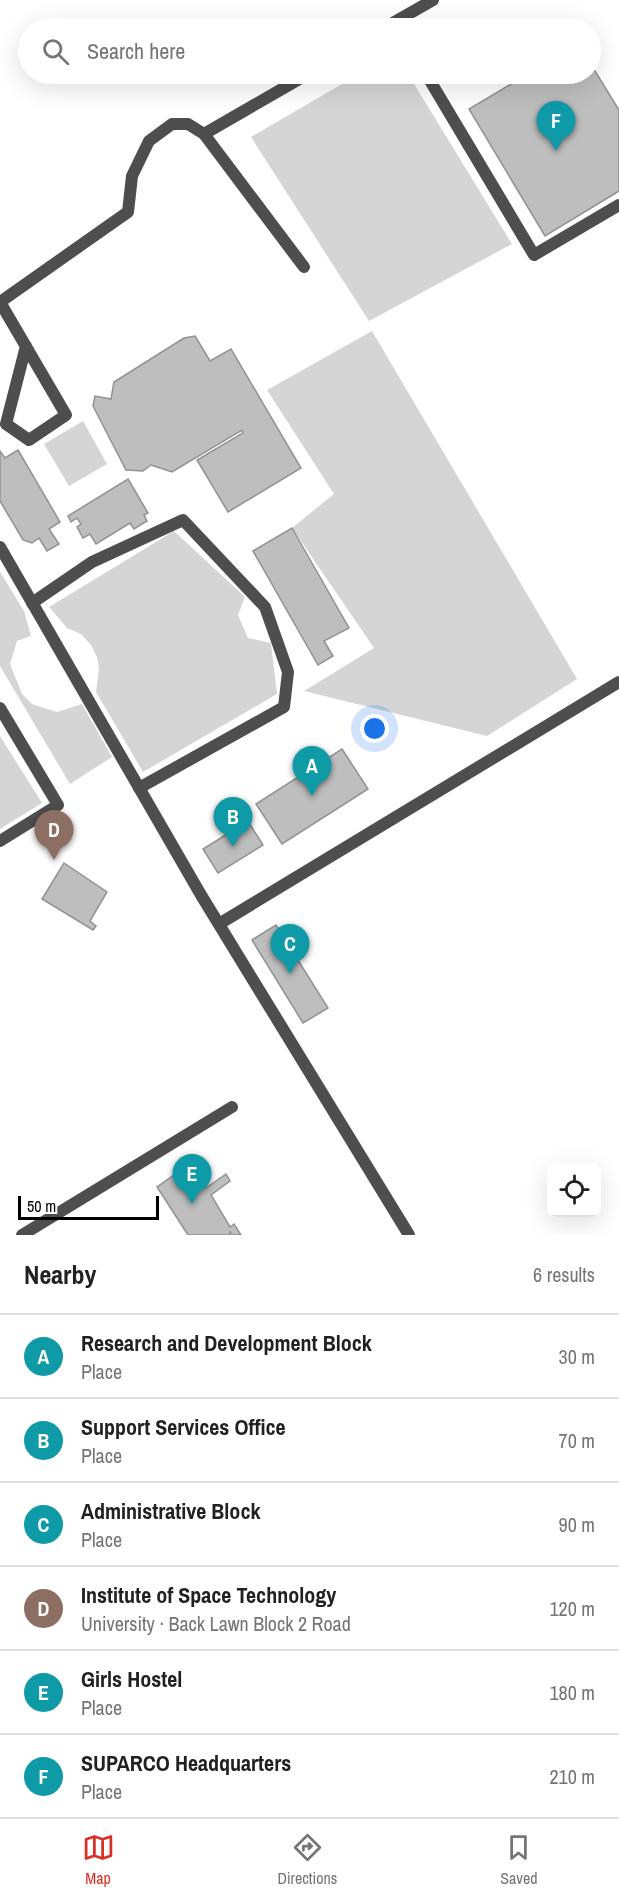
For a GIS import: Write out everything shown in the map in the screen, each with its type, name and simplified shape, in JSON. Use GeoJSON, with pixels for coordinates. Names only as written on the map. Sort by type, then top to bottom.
{"type":"FeatureCollection","features":[{"type":"Feature","properties":{"kind":"street"},"geometry":{"type":"LineString","coordinates":[[405,18],[433,0]]}},
{"type":"Feature","properties":{"kind":"street"},"geometry":{"type":"LineString","coordinates":[[204,134],[291,84]]}},
{"type":"Feature","properties":{"kind":"street"},"geometry":{"type":"LineString","coordinates":[[432,84],[534,255],[619,205]]}},
{"type":"Feature","properties":{"kind":"street"},"geometry":{"type":"LineString","coordinates":[[26,346],[3,428],[29,440],[66,415],[26,346],[0,302],[128,212],[132,176],[149,141],[172,124],[188,124],[204,134],[304,267]]}},
{"type":"Feature","properties":{"kind":"street"},"geometry":{"type":"LineString","coordinates":[[32,603],[92,562],[183,520],[265,607],[288,672],[284,707],[139,788]]}},
{"type":"Feature","properties":{"kind":"street"},"geometry":{"type":"LineString","coordinates":[[0,548],[219,924],[409,1235]]}},
{"type":"Feature","properties":{"kind":"street"},"geometry":{"type":"LineString","coordinates":[[219,924],[619,682]]}},
{"type":"Feature","properties":{"kind":"street"},"geometry":{"type":"LineString","coordinates":[[0,708],[58,805],[0,841]]}},
{"type":"Feature","properties":{"kind":"street"},"geometry":{"type":"LineString","coordinates":[[22,1235],[232,1107]]}},
{"type":"Feature","properties":{"kind":"shaded area"},"geometry":{"type":"Polygon","coordinates":[[[342,84],[414,84],[512,244],[369,321],[251,137],[342,84]]]}},
{"type":"Feature","properties":{"kind":"shaded area"},"geometry":{"type":"Polygon","coordinates":[[[372,331],[577,679],[487,736],[304,691],[374,648],[292,528],[334,494],[267,390],[372,331]]]}},
{"type":"Feature","properties":{"kind":"shaded area"},"geometry":{"type":"Polygon","coordinates":[[[83,421],[107,464],[69,486],[44,444],[83,421]]]}},
{"type":"Feature","properties":{"kind":"shaded area"},"geometry":{"type":"Polygon","coordinates":[[[174,531],[245,597],[238,615],[248,638],[271,643],[277,694],[143,772],[96,692],[99,669],[97,657],[91,645],[81,634],[67,628],[49,607],[174,531]]]}},
{"type":"Feature","properties":{"kind":"shaded area"},"geometry":{"type":"Polygon","coordinates":[[[0,572],[24,611],[31,636],[17,641],[10,664],[22,694],[32,704],[57,712],[82,704],[112,757],[70,784],[0,666],[0,572]]]}},
{"type":"Feature","properties":{"kind":"shaded area"},"geometry":{"type":"Polygon","coordinates":[[[0,736],[42,803],[0,829],[0,736]]]}},
{"type":"Feature","properties":{"kind":"building"},"geometry":{"type":"Polygon","coordinates":[[[601,81],[619,110],[619,191],[545,236],[469,109],[511,84],[601,84],[601,81]]]}},
{"type":"Feature","properties":{"kind":"building"},"geometry":{"type":"Polygon","coordinates":[[[195,336],[210,361],[231,349],[301,468],[228,512],[197,460],[243,433],[242,430],[172,472],[151,465],[143,471],[126,470],[93,406],[95,396],[111,399],[114,382],[184,338],[195,336]]]}},
{"type":"Feature","properties":{"kind":"building"},"geometry":{"type":"Polygon","coordinates":[[[18,450],[60,522],[49,529],[59,544],[47,551],[39,538],[32,543],[23,540],[0,501],[0,451],[5,458],[18,450]]]}},
{"type":"Feature","properties":{"kind":"building"},"geometry":{"type":"Polygon","coordinates":[[[128,479],[148,513],[144,515],[147,521],[134,529],[130,523],[96,544],[90,534],[83,538],[77,527],[81,524],[77,518],[71,522],[68,516],[128,479]]]}},
{"type":"Feature","properties":{"kind":"building"},"geometry":{"type":"Polygon","coordinates":[[[292,528],[349,628],[324,641],[333,656],[318,665],[253,551],[292,528]]]}},
{"type":"Feature","properties":{"kind":"building"},"geometry":{"type":"Polygon","coordinates":[[[342,749],[368,789],[282,844],[256,804],[342,749]]]}},
{"type":"Feature","properties":{"kind":"building"},"geometry":{"type":"Polygon","coordinates":[[[248,821],[263,845],[218,873],[203,849],[248,821]]]}},
{"type":"Feature","properties":{"kind":"building"},"geometry":{"type":"Polygon","coordinates":[[[64,863],[107,892],[90,921],[96,926],[93,930],[42,899],[64,863]]]}},
{"type":"Feature","properties":{"kind":"building"},"geometry":{"type":"Polygon","coordinates":[[[276,925],[328,1008],[303,1023],[252,940],[276,925]]]}},
{"type":"Feature","properties":{"kind":"building"},"geometry":{"type":"Polygon","coordinates":[[[191,1165],[206,1188],[226,1174],[230,1181],[211,1195],[230,1227],[234,1224],[241,1235],[232,1235],[230,1232],[229,1235],[188,1235],[157,1187],[191,1165]]]}},
{"type":"Feature","properties":{"kind":"place","name":"SUPARCO Headquarters"},"geometry":{"type":"Point","coordinates":[556,151]}},
{"type":"Feature","properties":{"kind":"place","name":"Research and Development Block"},"geometry":{"type":"Point","coordinates":[312,796]}},
{"type":"Feature","properties":{"kind":"place","name":"Support Services Office"},"geometry":{"type":"Point","coordinates":[233,847]}},
{"type":"Feature","properties":{"kind":"place","name":"Institute of Space Technology"},"geometry":{"type":"Point","coordinates":[54,860]}},
{"type":"Feature","properties":{"kind":"place","name":"Administrative Block"},"geometry":{"type":"Point","coordinates":[290,974]}},
{"type":"Feature","properties":{"kind":"place","name":"Girls Hostel"},"geometry":{"type":"Point","coordinates":[192,1204]}}]}
